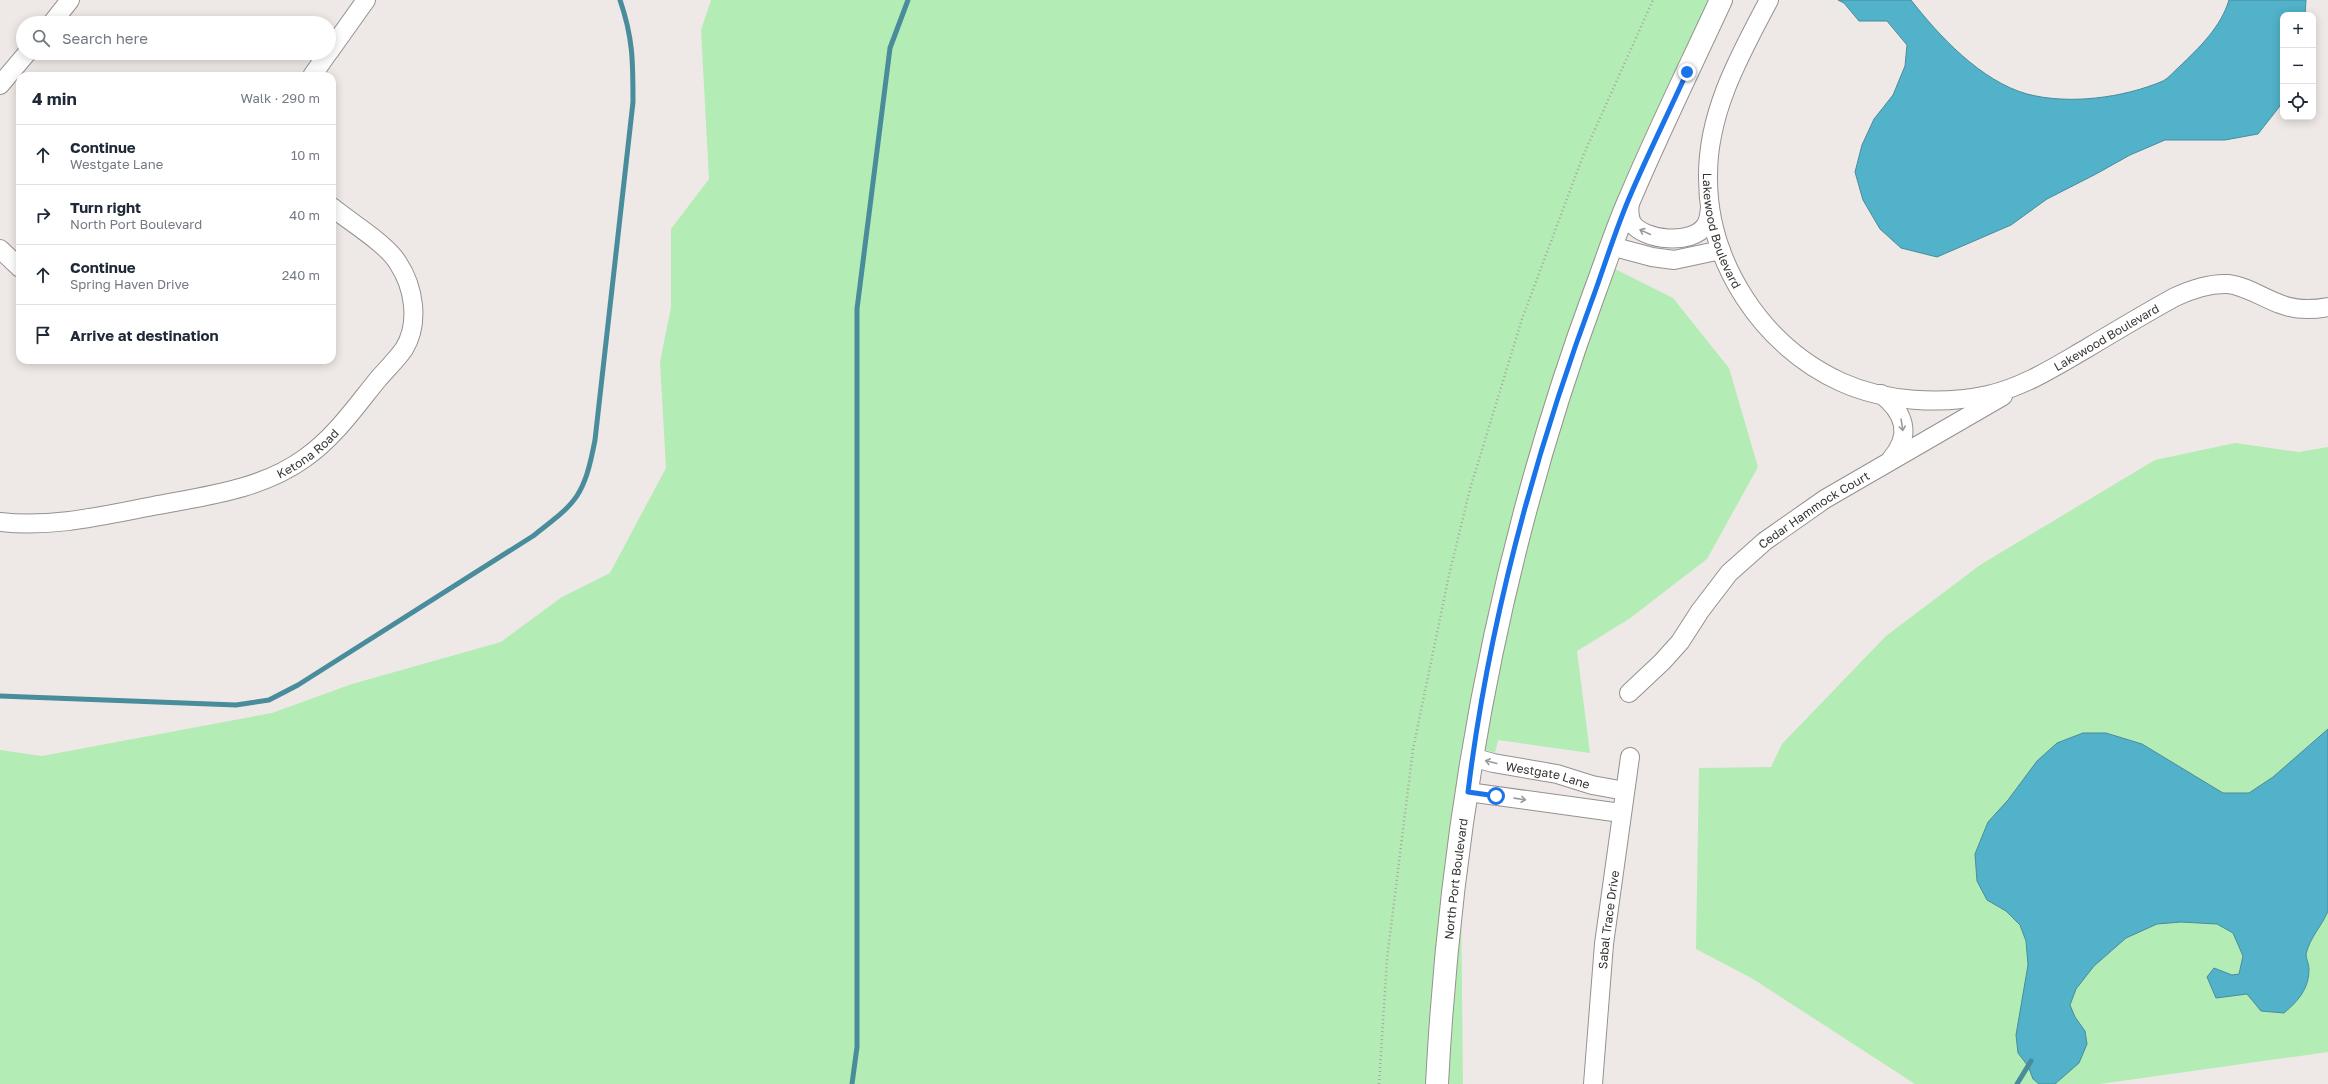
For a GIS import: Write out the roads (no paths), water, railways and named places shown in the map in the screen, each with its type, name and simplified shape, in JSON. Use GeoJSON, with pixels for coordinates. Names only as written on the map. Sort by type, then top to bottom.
{"type":"FeatureCollection","features":[{"type":"Feature","properties":{"kind":"street"},"geometry":{"type":"LineString","coordinates":[[57,16],[70,0]]}},
{"type":"Feature","properties":{"kind":"street"},"geometry":{"type":"LineString","coordinates":[[336,42],[366,0]]}},
{"type":"Feature","properties":{"kind":"street","name":"North Port Boulevard"},"geometry":{"type":"LineString","coordinates":[[1437,1084],[1450,919],[1472,757],[1486,676],[1504,594],[1536,467],[1572,353],[1630,197],[1721,0]]}},
{"type":"Feature","properties":{"kind":"street","name":"Lakewood Boulevard"},"geometry":{"type":"LineString","coordinates":[[1768,0],[1727,85],[1718,109],[1709,161],[1710,208],[1721,250],[1728,268],[1747,302],[1777,337],[1817,369],[1842,383],[1900,398],[1938,401],[1963,399],[1995,393],[2041,375],[2175,297],[2206,286],[2236,286],[2280,304],[2298,309],[2328,307]]}},
{"type":"Feature","properties":{"kind":"street"},"geometry":{"type":"LineString","coordinates":[[0,85],[21,60]]}},
{"type":"Feature","properties":{"kind":"street"},"geometry":{"type":"LineString","coordinates":[[315,72],[323,60]]}},
{"type":"Feature","properties":{"kind":"street"},"geometry":{"type":"LineString","coordinates":[[1630,197],[1628,212],[1632,222],[1639,229],[1649,234],[1667,239],[1696,234],[1704,227],[1709,219],[1710,208]]}},
{"type":"Feature","properties":{"kind":"street","name":"Ketona Road"},"geometry":{"type":"LineString","coordinates":[[0,522],[21,525],[62,523],[231,491],[263,481],[286,470],[323,444],[404,348],[411,328],[413,309],[407,279],[398,262],[390,252],[336,210]]}},
{"type":"Feature","properties":{"kind":"street"},"geometry":{"type":"LineString","coordinates":[[1611,246],[1652,258],[1674,260],[1721,250]]}},
{"type":"Feature","properties":{"kind":"street"},"geometry":{"type":"LineString","coordinates":[[0,249],[16,264]]}},
{"type":"Feature","properties":{"kind":"street","name":"Cedar Hammock Court"},"geometry":{"type":"LineString","coordinates":[[1628,693],[1676,647],[1713,592],[1749,554],[1804,512],[1888,462],[2041,375]]}},
{"type":"Feature","properties":{"kind":"street"},"geometry":{"type":"LineString","coordinates":[[1882,394],[1894,405],[1900,415],[1903,426],[1904,438],[1900,448],[1888,462]]}},
{"type":"Feature","properties":{"kind":"street","name":"Westgate Lane"},"geometry":{"type":"LineString","coordinates":[[1472,757],[1493,763],[1569,777],[1592,785],[1625,791]]}},
{"type":"Feature","properties":{"kind":"street","name":"Sabal Trace Drive"},"geometry":{"type":"LineString","coordinates":[[1593,1084],[1604,944],[1630,757]]}},
{"type":"Feature","properties":{"kind":"street"},"geometry":{"type":"LineString","coordinates":[[1565,805],[1569,777]]}},
{"type":"Feature","properties":{"kind":"street","name":"Westgate Lane"},"geometry":{"type":"LineString","coordinates":[[1468,792],[1622,814]]}},
{"type":"Feature","properties":{"kind":"water"},"geometry":{"type":"Polygon","coordinates":[[[1838,0],[1911,0],[1934,28],[1962,56],[1993,79],[2010,88],[2027,94],[2060,99],[2078,99],[2096,98],[2131,92],[2165,80],[2194,52],[2215,28],[2221,19],[2229,0],[2306,0],[2305,12],[2280,12],[2280,106],[2258,134],[2225,140],[2165,140],[2130,155],[2047,199],[2011,225],[1937,257],[1901,248],[1880,229],[1863,200],[1855,172],[1862,145],[1874,119],[1893,95],[1905,66],[1907,45],[1887,21],[1859,21],[1844,3],[1838,0]]]}},
{"type":"Feature","properties":{"kind":"water"},"geometry":{"type":"Polygon","coordinates":[[[2328,729],[2328,911],[2308,948],[2306,954],[2309,967],[2307,983],[2302,994],[2294,1004],[2284,1013],[2261,1011],[2247,994],[2216,998],[2207,977],[2214,968],[2232,975],[2239,974],[2243,956],[2233,933],[2217,924],[2181,922],[2157,924],[2126,938],[2094,966],[2076,989],[2070,1005],[2075,1017],[2085,1031],[2087,1044],[2079,1063],[2055,1084],[2039,1084],[2033,1079],[2028,1066],[2018,1053],[2016,1035],[2028,965],[2026,941],[2020,925],[2006,911],[1987,900],[1977,881],[1975,854],[1988,822],[2008,800],[2037,761],[2057,743],[2083,733],[2106,733],[2142,744],[2223,793],[2249,793],[2273,777],[2328,729]]]}},
{"type":"Feature","properties":{"kind":"waterway"},"geometry":{"type":"LineString","coordinates":[[0,696],[236,705],[269,700],[298,685],[533,536],[569,506],[576,497],[587,474],[595,440],[633,102],[633,74],[630,38],[620,0]]}},
{"type":"Feature","properties":{"kind":"waterway"},"geometry":{"type":"LineString","coordinates":[[852,1084],[857,1047],[857,309],[890,48],[908,0]]}},
{"type":"Feature","properties":{"kind":"waterway"},"geometry":{"type":"LineString","coordinates":[[2017,1084],[2031,1061]]}}]}
